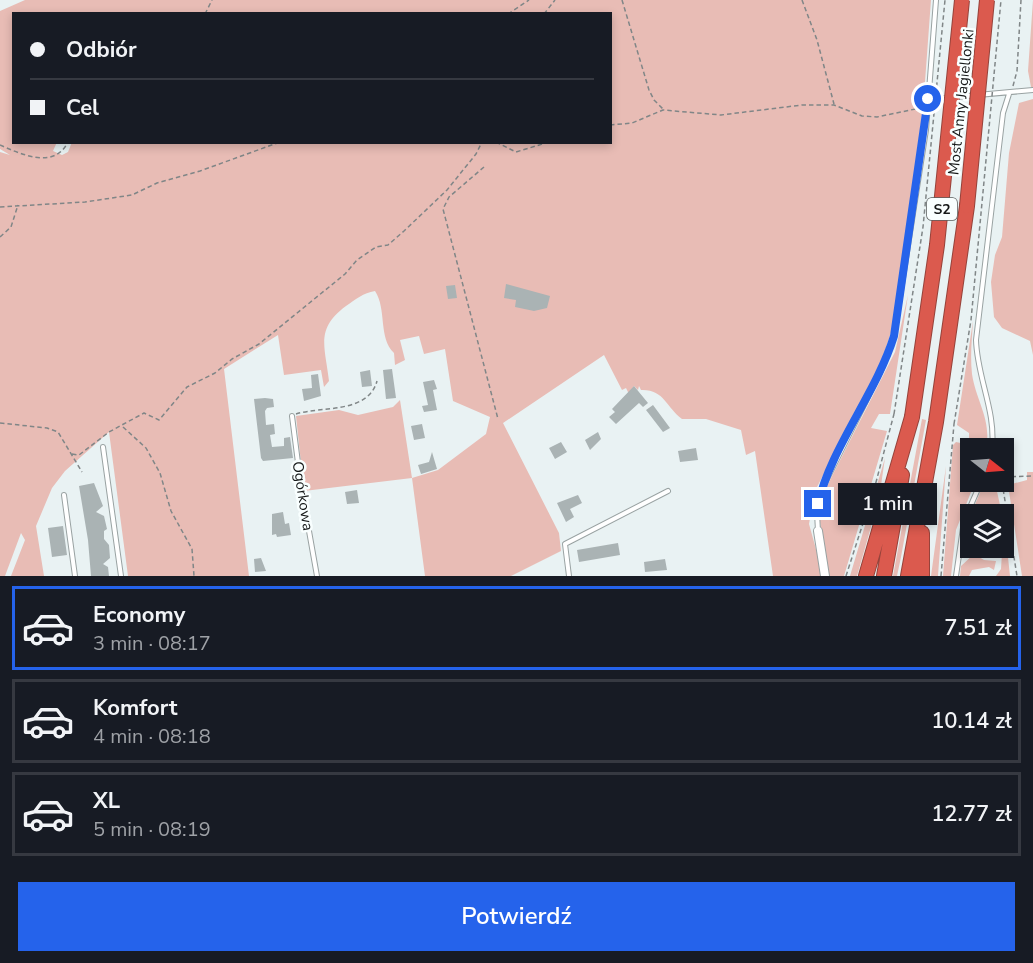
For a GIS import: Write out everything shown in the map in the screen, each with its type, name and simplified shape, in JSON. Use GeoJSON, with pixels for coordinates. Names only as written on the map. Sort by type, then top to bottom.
{"type":"FeatureCollection","features":[{"type":"Feature","properties":{"kind":"highway","name":"Most Anny Jagiellonki"},"geometry":{"type":"LineString","coordinates":[[912,417],[938,245],[962,0]]}},
{"type":"Feature","properties":{"kind":"highway","name":"Most Anny Jagiellonki"},"geometry":{"type":"LineString","coordinates":[[923,498],[967,206],[987,0]]}},
{"type":"Feature","properties":{"kind":"highway"},"geometry":{"type":"LineString","coordinates":[[866,576],[912,417]]}},
{"type":"Feature","properties":{"kind":"highway","name":"S2"},"geometry":{"type":"LineString","coordinates":[[884,576],[912,417]]}},
{"type":"Feature","properties":{"kind":"highway"},"geometry":{"type":"LineString","coordinates":[[922,576],[923,498]]}},
{"type":"Feature","properties":{"kind":"highway","name":"S2"},"geometry":{"type":"LineString","coordinates":[[908,576],[923,498]]}},
{"type":"Feature","properties":{"kind":"street"},"geometry":{"type":"LineString","coordinates":[[818,531],[825,576]]}},
{"type":"Feature","properties":{"kind":"lane"},"geometry":{"type":"LineString","coordinates":[[818,531],[817,513],[820,493],[881,370],[894,336],[928,106],[936,0]]}},
{"type":"Feature","properties":{"kind":"lane"},"geometry":{"type":"LineString","coordinates":[[928,99],[1010,94],[1033,90]]}},
{"type":"Feature","properties":{"kind":"lane"},"geometry":{"type":"LineString","coordinates":[[992,438],[992,421],[977,360],[976,340],[1003,113],[1010,94]]}},
{"type":"Feature","properties":{"kind":"lane","name":"Ogórkowa"},"geometry":{"type":"LineString","coordinates":[[292,416],[301,486],[317,576]]}},
{"type":"Feature","properties":{"kind":"lane"},"geometry":{"type":"LineString","coordinates":[[103,447],[121,576]]}},
{"type":"Feature","properties":{"kind":"lane"},"geometry":{"type":"LineString","coordinates":[[569,576],[565,544],[669,491]]}},
{"type":"Feature","properties":{"kind":"lane"},"geometry":{"type":"LineString","coordinates":[[956,576],[964,521],[977,492]]}},
{"type":"Feature","properties":{"kind":"lane"},"geometry":{"type":"LineString","coordinates":[[64,495],[75,576]]}},
{"type":"Feature","properties":{"kind":"path"},"geometry":{"type":"LineString","coordinates":[[511,12],[529,0]]}},
{"type":"Feature","properties":{"kind":"path"},"geometry":{"type":"LineString","coordinates":[[546,12],[555,0]]}},
{"type":"Feature","properties":{"kind":"path"},"geometry":{"type":"LineString","coordinates":[[622,0],[649,90],[654,100],[665,110],[683,114],[721,115],[802,105],[834,105],[862,116],[877,117],[928,106]]}},
{"type":"Feature","properties":{"kind":"path"},"geometry":{"type":"LineString","coordinates":[[802,0],[817,40],[831,101],[834,105]]}},
{"type":"Feature","properties":{"kind":"path"},"geometry":{"type":"LineString","coordinates":[[846,576],[875,486],[894,414],[923,227],[945,0]]}},
{"type":"Feature","properties":{"kind":"path"},"geometry":{"type":"LineString","coordinates":[[941,576],[954,424],[971,320],[1001,0]]}},
{"type":"Feature","properties":{"kind":"path"},"geometry":{"type":"LineString","coordinates":[[1010,94],[1017,71],[1020,0]]}},
{"type":"Feature","properties":{"kind":"path"},"geometry":{"type":"LineString","coordinates":[[612,125],[632,123],[665,110]]}},
{"type":"Feature","properties":{"kind":"path"},"geometry":{"type":"LineString","coordinates":[[0,145],[17,153],[42,158],[60,153],[67,144]]}},
{"type":"Feature","properties":{"kind":"path"},"geometry":{"type":"LineString","coordinates":[[0,207],[85,202],[132,195],[157,183],[200,171],[274,144]]}},
{"type":"Feature","properties":{"kind":"path"},"geometry":{"type":"LineString","coordinates":[[72,454],[79,455],[109,432],[144,414],[159,420],[187,387],[215,373],[232,359],[265,340],[345,274],[357,260],[376,247],[388,245],[447,190],[476,154],[481,144]]}},
{"type":"Feature","properties":{"kind":"path"},"geometry":{"type":"LineString","coordinates":[[500,144],[516,152],[542,144]]}},
{"type":"Feature","properties":{"kind":"path"},"geometry":{"type":"LineString","coordinates":[[484,166],[449,197],[442,209],[498,419]]}},
{"type":"Feature","properties":{"kind":"path"},"geometry":{"type":"LineString","coordinates":[[0,237],[11,227],[18,205]]}},
{"type":"Feature","properties":{"kind":"path"},"geometry":{"type":"LineString","coordinates":[[292,416],[300,412],[354,404],[373,390],[377,381]]}},
{"type":"Feature","properties":{"kind":"path"},"geometry":{"type":"LineString","coordinates":[[0,423],[53,430],[72,454],[82,472]]}},
{"type":"Feature","properties":{"kind":"path"},"geometry":{"type":"LineString","coordinates":[[122,426],[146,448],[160,473],[171,512],[192,549],[194,576]]}},
{"type":"Feature","properties":{"kind":"path"},"geometry":{"type":"LineString","coordinates":[[1014,477],[1033,476]]}},
{"type":"Feature","properties":{"kind":"path"},"geometry":{"type":"LineString","coordinates":[[1004,492],[1017,576]]}},
{"type":"Feature","properties":{"kind":"shaded area"},"geometry":{"type":"Polygon","coordinates":[[[25,0],[931,0],[923,109],[893,326],[882,360],[815,491],[809,524],[821,576],[773,576],[755,451],[746,455],[741,430],[706,419],[682,419],[655,392],[641,390],[639,386],[638,390],[634,386],[629,394],[626,388],[622,390],[604,355],[503,423],[559,533],[561,551],[511,576],[425,576],[412,478],[438,470],[486,434],[490,417],[453,401],[445,349],[424,354],[419,336],[400,340],[405,360],[395,365],[394,353],[386,340],[381,306],[375,291],[353,301],[336,314],[330,322],[324,339],[329,381],[324,387],[321,370],[284,375],[278,335],[224,369],[249,576],[128,576],[109,432],[65,471],[52,488],[36,526],[44,576],[11,576],[25,540],[21,533],[5,576],[0,576],[0,152],[10,155],[0,149],[0,11],[25,0]]]}},
{"type":"Feature","properties":{"kind":"shaded area"},"geometry":{"type":"Polygon","coordinates":[[[1033,0],[1033,87],[1031,87],[1028,71],[1033,0]]]}},
{"type":"Feature","properties":{"kind":"shaded area"},"geometry":{"type":"Polygon","coordinates":[[[1033,99],[1033,355],[1030,341],[1002,328],[994,317],[991,282],[995,255],[1002,237],[1009,153],[1019,103],[1033,99]]]}},
{"type":"Feature","properties":{"kind":"shaded area"},"geometry":{"type":"Polygon","coordinates":[[[908,295],[890,414],[879,414],[871,428],[887,431],[844,576],[829,576],[819,516],[826,488],[895,352],[908,295]]]}},
{"type":"Feature","properties":{"kind":"shaded area"},"geometry":{"type":"Polygon","coordinates":[[[973,321],[972,374],[985,419],[987,438],[969,438],[969,433],[957,425],[973,321]]]}},
{"type":"Feature","properties":{"kind":"shaded area"},"geometry":{"type":"Polygon","coordinates":[[[400,400],[412,478],[304,491],[296,416],[339,410],[358,415],[393,407],[400,400]]]}},
{"type":"Feature","properties":{"kind":"shaded area"},"geometry":{"type":"Polygon","coordinates":[[[922,419],[926,420],[901,557],[897,576],[893,576],[922,419]]]}},
{"type":"Feature","properties":{"kind":"shaded area"},"geometry":{"type":"Polygon","coordinates":[[[956,442],[960,443],[960,492],[971,492],[966,504],[960,504],[960,520],[956,530],[951,576],[943,576],[953,445],[956,442]]]}},
{"type":"Feature","properties":{"kind":"shaded area"},"geometry":{"type":"Polygon","coordinates":[[[885,458],[879,499],[857,576],[850,576],[885,458]]]}},
{"type":"Feature","properties":{"kind":"shaded area"},"geometry":{"type":"Polygon","coordinates":[[[946,466],[938,576],[931,576],[946,466]]]}},
{"type":"Feature","properties":{"kind":"shaded area"},"geometry":{"type":"Polygon","coordinates":[[[1027,472],[1033,472],[1033,576],[1022,576],[1014,524],[1014,504],[1011,504],[1009,492],[1014,492],[1014,483],[1027,480],[1027,472]]]}},
{"type":"Feature","properties":{"kind":"shaded area"},"geometry":{"type":"Polygon","coordinates":[[[980,492],[997,492],[1000,504],[975,504],[980,492]]]}},
{"type":"Feature","properties":{"kind":"shaded area"},"geometry":{"type":"Polygon","coordinates":[[[970,558],[996,561],[994,570],[989,567],[972,570],[969,576],[960,576],[961,566],[970,558]]]}},
{"type":"Feature","properties":{"kind":"shaded area"},"geometry":{"type":"Polygon","coordinates":[[[1002,558],[1008,558],[1010,576],[996,576],[1001,569],[1002,558]]]}},
{"type":"Feature","properties":{"kind":"building"},"geometry":{"type":"Polygon","coordinates":[[[506,284],[550,296],[547,308],[534,311],[515,307],[516,300],[504,298],[506,284]]]}},
{"type":"Feature","properties":{"kind":"building"},"geometry":{"type":"Polygon","coordinates":[[[455,285],[457,298],[448,299],[446,286],[455,285]]]}},
{"type":"Feature","properties":{"kind":"building"},"geometry":{"type":"Polygon","coordinates":[[[392,369],[396,398],[386,399],[383,370],[392,369]]]}},
{"type":"Feature","properties":{"kind":"building"},"geometry":{"type":"Polygon","coordinates":[[[370,370],[372,386],[362,387],[360,372],[370,370]]]}},
{"type":"Feature","properties":{"kind":"building"},"geometry":{"type":"Polygon","coordinates":[[[318,374],[321,396],[304,401],[302,389],[312,388],[311,375],[318,374]]]}},
{"type":"Feature","properties":{"kind":"building"},"geometry":{"type":"Polygon","coordinates":[[[434,380],[437,389],[433,390],[437,410],[424,412],[422,406],[428,405],[423,382],[434,380]]]}},
{"type":"Feature","properties":{"kind":"building"},"geometry":{"type":"Polygon","coordinates":[[[634,386],[648,403],[643,407],[639,403],[616,424],[609,417],[615,412],[612,409],[634,386]]]}},
{"type":"Feature","properties":{"kind":"building"},"geometry":{"type":"Polygon","coordinates":[[[254,399],[273,399],[274,407],[267,408],[265,411],[266,425],[274,424],[275,434],[270,435],[272,447],[284,446],[284,438],[290,437],[293,458],[263,461],[261,458],[254,399]]]}},
{"type":"Feature","properties":{"kind":"building"},"geometry":{"type":"Polygon","coordinates":[[[653,405],[670,428],[663,432],[646,410],[653,405]]]}},
{"type":"Feature","properties":{"kind":"building"},"geometry":{"type":"Polygon","coordinates":[[[422,424],[425,438],[414,440],[411,426],[422,424]]]}},
{"type":"Feature","properties":{"kind":"building"},"geometry":{"type":"Polygon","coordinates":[[[598,432],[601,439],[590,450],[585,440],[598,432]]]}},
{"type":"Feature","properties":{"kind":"building"},"geometry":{"type":"Polygon","coordinates":[[[561,442],[567,452],[555,459],[549,448],[561,442]]]}},
{"type":"Feature","properties":{"kind":"building"},"geometry":{"type":"Polygon","coordinates":[[[696,448],[698,460],[680,462],[678,451],[696,448]]]}},
{"type":"Feature","properties":{"kind":"building"},"geometry":{"type":"Polygon","coordinates":[[[432,452],[437,469],[421,474],[418,465],[429,462],[432,452]]]}},
{"type":"Feature","properties":{"kind":"building"},"geometry":{"type":"Polygon","coordinates":[[[94,483],[103,506],[96,512],[104,516],[107,529],[104,531],[104,539],[109,545],[110,558],[103,564],[108,567],[109,576],[91,576],[79,486],[94,483]]]}},
{"type":"Feature","properties":{"kind":"building"},"geometry":{"type":"Polygon","coordinates":[[[357,490],[359,503],[347,504],[345,492],[357,490]]]}},
{"type":"Feature","properties":{"kind":"building"},"geometry":{"type":"Polygon","coordinates":[[[578,495],[582,503],[570,509],[574,517],[566,522],[557,503],[578,495]]]}},
{"type":"Feature","properties":{"kind":"building"},"geometry":{"type":"Polygon","coordinates":[[[283,512],[285,524],[289,523],[291,535],[277,537],[276,534],[272,535],[272,514],[283,512]]]}},
{"type":"Feature","properties":{"kind":"building"},"geometry":{"type":"Polygon","coordinates":[[[63,526],[67,555],[52,557],[48,528],[63,526]]]}},
{"type":"Feature","properties":{"kind":"building"},"geometry":{"type":"Polygon","coordinates":[[[618,543],[620,555],[579,562],[577,550],[618,543]]]}},
{"type":"Feature","properties":{"kind":"building"},"geometry":{"type":"Polygon","coordinates":[[[261,558],[266,571],[255,572],[254,559],[261,558]]]}},
{"type":"Feature","properties":{"kind":"building"},"geometry":{"type":"Polygon","coordinates":[[[665,559],[667,570],[645,572],[644,562],[665,559]]]}},
{"type":"Feature","properties":{"kind":"route"},"geometry":{"type":"LineString","coordinates":[[818,504],[820,493],[870,394],[889,353],[894,336],[926,130],[928,99]]}}]}
